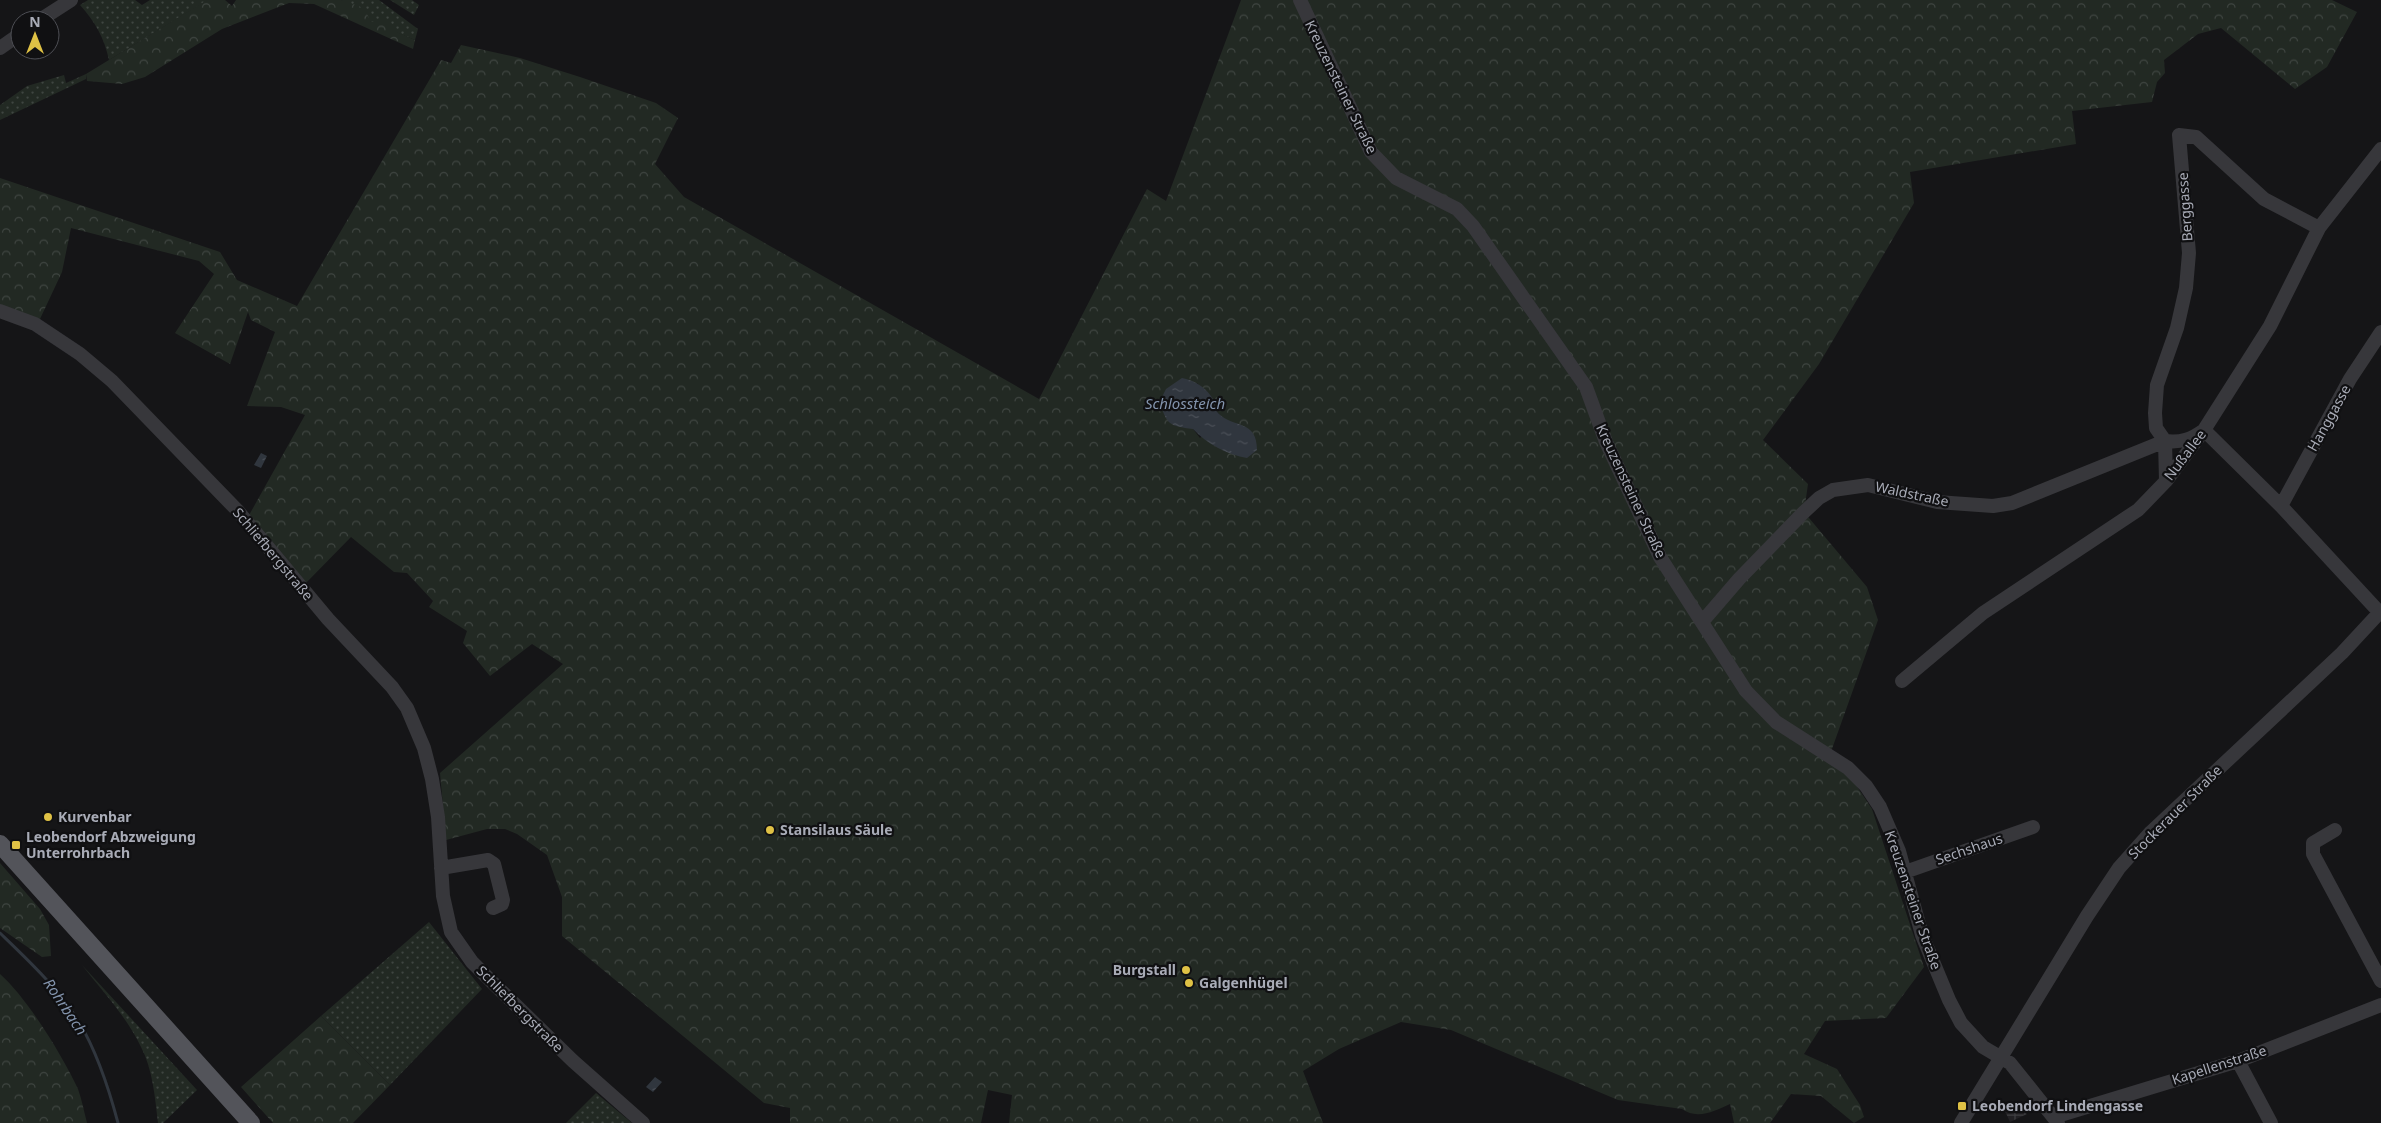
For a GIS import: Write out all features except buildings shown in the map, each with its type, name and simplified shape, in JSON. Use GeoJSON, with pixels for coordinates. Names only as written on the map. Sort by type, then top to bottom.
{"type":"FeatureCollection","features":[{"type":"Feature","properties":{"kind":"main road"},"geometry":{"type":"LineString","coordinates":[[0,844],[251,1123]]}},
{"type":"Feature","properties":{"kind":"street"},"geometry":{"type":"LineString","coordinates":[[56,10],[71,0]]}},
{"type":"Feature","properties":{"kind":"street","name":"Kreuzensteiner Straße"},"geometry":{"type":"LineString","coordinates":[[1300,0],[1370,152],[1396,178],[1457,209],[1473,226],[1586,387],[1606,442],[1656,548],[1746,691],[1776,722],[1848,768],[1866,786],[1880,807],[1899,851],[1922,935],[1949,1000],[1961,1023],[1973,1038],[2010,1063],[2056,1120]]}},
{"type":"Feature","properties":{"kind":"street","name":"Berggasse"},"geometry":{"type":"LineString","coordinates":[[2166,482],[2166,441],[2156,428],[2155,413],[2157,386],[2178,328],[2186,288],[2189,253],[2180,135],[2196,138],[2264,199],[2319,228]]}},
{"type":"Feature","properties":{"kind":"street","name":"Nußallee"},"geometry":{"type":"LineString","coordinates":[[1902,681],[1983,613],[2138,510],[2166,482],[2204,430],[2270,326],[2319,228],[2381,149]]}},
{"type":"Feature","properties":{"kind":"street","name":"Schliefbergstraße"},"geometry":{"type":"LineString","coordinates":[[0,311],[35,324],[80,354],[112,381],[237,510],[328,619],[392,687],[407,708],[424,748],[438,817],[441,868],[450,932],[478,968],[532,1022],[643,1123]]}},
{"type":"Feature","properties":{"kind":"street","name":"Hanggasse"},"geometry":{"type":"LineString","coordinates":[[2281,506],[2350,378],[2381,332]]}},
{"type":"Feature","properties":{"kind":"street"},"geometry":{"type":"LineString","coordinates":[[2166,441],[2177,443],[2193,438],[2204,430],[2281,506],[2380,612]]}},
{"type":"Feature","properties":{"kind":"street","name":"Waldstraße"},"geometry":{"type":"LineString","coordinates":[[1702,622],[1739,579],[1804,512],[1819,498],[1833,490],[1868,485],[1937,502],[1993,506],[2012,502],[2166,441]]}},
{"type":"Feature","properties":{"kind":"street","name":"Stockerauer Straße"},"geometry":{"type":"LineString","coordinates":[[1961,1123],[2087,916],[2119,868],[2151,832],[2342,653],[2380,612]]}},
{"type":"Feature","properties":{"kind":"street","name":"Sechshaus"},"geometry":{"type":"LineString","coordinates":[[1905,872],[2032,827]]}},
{"type":"Feature","properties":{"kind":"street"},"geometry":{"type":"LineString","coordinates":[[2335,830],[2314,843],[2313,854],[2381,981]]}},
{"type":"Feature","properties":{"kind":"street"},"geometry":{"type":"LineString","coordinates":[[441,868],[488,860],[494,864],[503,900],[502,904],[493,908]]}},
{"type":"Feature","properties":{"kind":"street","name":"Kapellenstraße"},"geometry":{"type":"LineString","coordinates":[[2056,1120],[2238,1061],[2381,1005]]}},
{"type":"Feature","properties":{"kind":"street"},"geometry":{"type":"LineString","coordinates":[[2238,1061],[2271,1123]]}},
{"type":"Feature","properties":{"kind":"shaded area"},"geometry":{"type":"Polygon","coordinates":[[[2022,1103],[2027,1114],[2010,1122],[2005,1111],[2022,1103]]]}},
{"type":"Feature","properties":{"kind":"green space"},"geometry":{"type":"Polygon","coordinates":[[[88,0],[135,0],[142,5],[150,0],[208,0],[109,60],[98,30],[80,5],[88,0]]]}},
{"type":"Feature","properties":{"kind":"green space"},"geometry":{"type":"Polygon","coordinates":[[[207,0],[225,0],[232,6],[236,0],[341,0],[364,8],[371,22],[387,20],[390,29],[415,40],[413,49],[314,4],[289,3],[222,29],[145,77],[122,84],[87,81],[86,74],[207,0]]]}},
{"type":"Feature","properties":{"kind":"green space"},"geometry":{"type":"Polygon","coordinates":[[[341,0],[379,0],[418,29],[415,40],[371,22],[341,0]]]}},
{"type":"Feature","properties":{"kind":"green space"},"geometry":{"type":"Polygon","coordinates":[[[390,0],[412,0],[419,5],[414,15],[390,0]]]}},
{"type":"Feature","properties":{"kind":"green space"},"geometry":{"type":"Polygon","coordinates":[[[1241,0],[2332,0],[2357,12],[2327,67],[2295,89],[2221,28],[2198,34],[2164,60],[2165,73],[2157,82],[2152,102],[2072,111],[2076,144],[1910,172],[1914,203],[1819,364],[1763,440],[1808,484],[1804,512],[1867,587],[1878,620],[1828,760],[1850,776],[1872,809],[1924,967],[1886,1018],[1825,1021],[1804,1054],[1837,1069],[1860,1105],[1864,1117],[1854,1123],[1821,1096],[1791,1094],[1770,1123],[1734,1123],[1730,1104],[1712,1112],[1694,1114],[1682,1109],[1618,1100],[1451,1030],[1401,1022],[1339,1049],[1303,1071],[1323,1123],[1009,1123],[1012,1095],[988,1090],[981,1123],[790,1123],[790,1108],[764,1103],[562,936],[562,897],[547,855],[517,834],[505,829],[487,829],[446,840],[440,773],[563,664],[532,644],[490,676],[463,643],[467,631],[429,607],[433,601],[407,573],[394,572],[351,537],[304,585],[248,517],[305,415],[281,407],[247,406],[275,332],[251,320],[248,312],[230,364],[175,333],[214,274],[199,261],[71,228],[62,272],[40,319],[0,309],[0,178],[220,252],[237,280],[297,306],[441,60],[451,63],[461,45],[520,58],[656,103],[678,118],[655,164],[684,197],[1039,399],[1147,189],[1166,201],[1241,0]],[[1197,383],[1193,429],[1200,438],[1221,416],[1216,411],[1211,396],[1197,383]]]}},
{"type":"Feature","properties":{"kind":"green space"},"geometry":{"type":"Polygon","coordinates":[[[86,74],[86,79],[0,120],[0,105],[27,86],[64,75],[66,83],[86,74]]]}},
{"type":"Feature","properties":{"kind":"green space"},"geometry":{"type":"Polygon","coordinates":[[[0,863],[40,909],[49,925],[51,956],[42,957],[0,928],[0,863]]]}},
{"type":"Feature","properties":{"kind":"green space"},"geometry":{"type":"Polygon","coordinates":[[[429,922],[482,989],[390,1085],[321,1016],[429,922]]]}},
{"type":"Feature","properties":{"kind":"green space"},"geometry":{"type":"Polygon","coordinates":[[[82,965],[197,1090],[163,1123],[158,1123],[151,1075],[141,1047],[121,1015],[82,965]]]}},
{"type":"Feature","properties":{"kind":"green space"},"geometry":{"type":"Polygon","coordinates":[[[0,974],[33,1012],[63,1060],[78,1089],[87,1123],[0,1123],[0,974]]]}},
{"type":"Feature","properties":{"kind":"green space"},"geometry":{"type":"Polygon","coordinates":[[[321,1016],[390,1085],[353,1123],[273,1123],[241,1087],[321,1016]]]}},
{"type":"Feature","properties":{"kind":"green space"},"geometry":{"type":"Polygon","coordinates":[[[596,1093],[632,1123],[566,1123],[596,1093]]]}},
{"type":"Feature","properties":{"kind":"water","name":"Schlossteich"},"geometry":{"type":"Polygon","coordinates":[[[1182,378],[1202,386],[1212,398],[1218,413],[1224,418],[1249,429],[1256,440],[1257,450],[1247,458],[1233,454],[1211,444],[1193,429],[1179,427],[1170,423],[1164,415],[1160,401],[1166,389],[1182,378]]]}},
{"type":"Feature","properties":{"kind":"water"},"geometry":{"type":"Polygon","coordinates":[[[261,453],[267,456],[261,468],[254,465],[261,453]]]}},
{"type":"Feature","properties":{"kind":"water"},"geometry":{"type":"Polygon","coordinates":[[[655,1077],[662,1082],[653,1092],[646,1087],[655,1077]]]}},
{"type":"Feature","properties":{"kind":"waterway","name":"Rohrbach"},"geometry":{"type":"LineString","coordinates":[[0,933],[52,986],[79,1022],[102,1071],[118,1123]]}},
{"type":"Feature","properties":{"kind":"place","name":"Kurvenbar"},"geometry":{"type":"Point","coordinates":[48,817]}},
{"type":"Feature","properties":{"kind":"place","name":"Stansilaus Säule"},"geometry":{"type":"Point","coordinates":[770,830]}},
{"type":"Feature","properties":{"kind":"place","name":"Leobendorf Abzweigung Unterrohrbach"},"geometry":{"type":"Point","coordinates":[16,845]}},
{"type":"Feature","properties":{"kind":"place","name":"Burgstall"},"geometry":{"type":"Point","coordinates":[1186,970]}},
{"type":"Feature","properties":{"kind":"place","name":"Galgenhügel"},"geometry":{"type":"Point","coordinates":[1189,983]}},
{"type":"Feature","properties":{"kind":"place","name":"Leobendorf Lindengasse"},"geometry":{"type":"Point","coordinates":[1962,1106]}}]}
